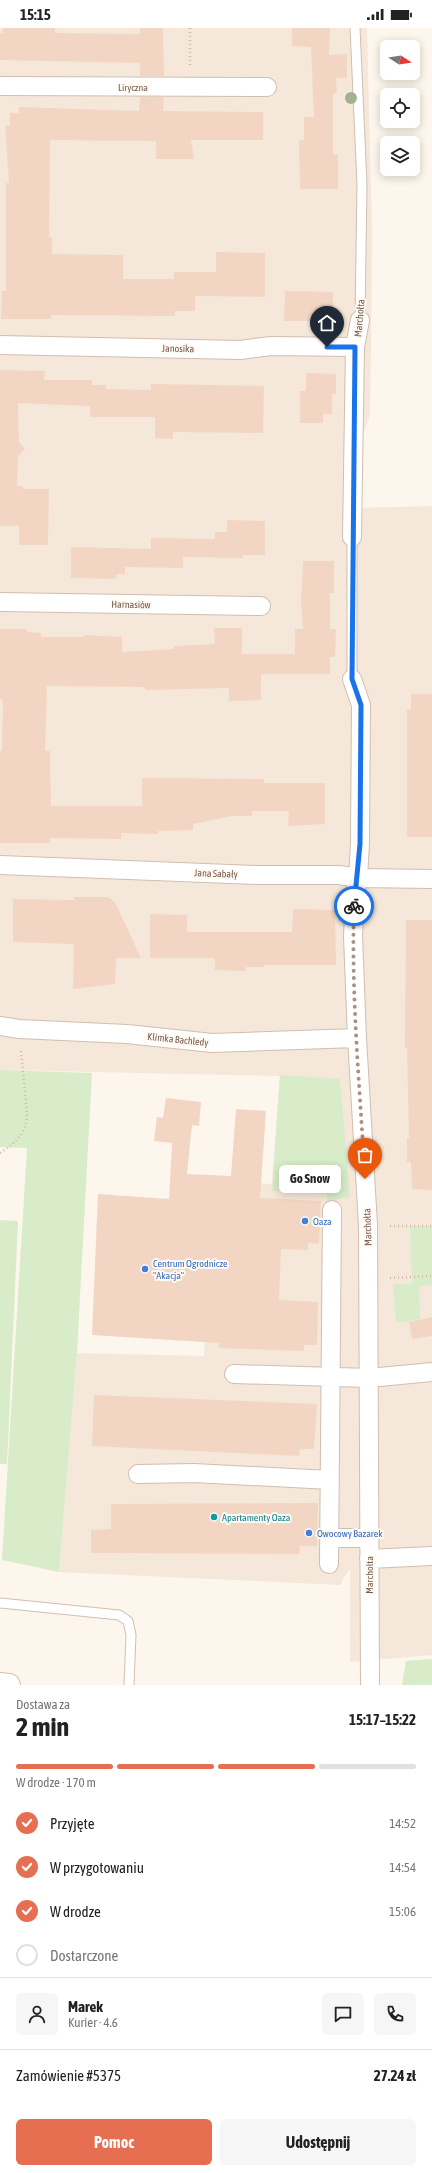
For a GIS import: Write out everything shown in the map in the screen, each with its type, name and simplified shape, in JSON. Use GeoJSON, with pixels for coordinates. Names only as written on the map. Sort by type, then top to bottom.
{"type":"FeatureCollection","features":[{"type":"Feature","properties":{"kind":"street","name":"Liryczna"},"geometry":{"type":"LineString","coordinates":[[0,86],[267,87]]}},
{"type":"Feature","properties":{"kind":"street","name":"Marchołta"},"geometry":{"type":"LineString","coordinates":[[352,537],[355,347],[360,320]]}},
{"type":"Feature","properties":{"kind":"street","name":"Janosika"},"geometry":{"type":"LineString","coordinates":[[0,344],[240,350],[271,346],[355,347]]}},
{"type":"Feature","properties":{"kind":"street","name":"Harnasiów"},"geometry":{"type":"LineString","coordinates":[[0,602],[261,606]]}},
{"type":"Feature","properties":{"kind":"street","name":"Marchołta"},"geometry":{"type":"LineString","coordinates":[[352,679],[361,705],[360,844],[353,936],[357,1038],[368,1225],[370,1685]]}},
{"type":"Feature","properties":{"kind":"street","name":"Jana Sabały"},"geometry":{"type":"LineString","coordinates":[[0,865],[252,874],[339,875],[358,878],[432,879]]}},
{"type":"Feature","properties":{"kind":"street","name":"Klimka Bachledy"},"geometry":{"type":"LineString","coordinates":[[0,1026],[19,1029],[127,1034],[212,1044],[357,1038]]}},
{"type":"Feature","properties":{"kind":"street"},"geometry":{"type":"LineString","coordinates":[[329,1564],[332,1210]]}},
{"type":"Feature","properties":{"kind":"street"},"geometry":{"type":"LineString","coordinates":[[234,1374],[369,1378],[432,1372]]}},
{"type":"Feature","properties":{"kind":"street"},"geometry":{"type":"LineString","coordinates":[[138,1474],[194,1474],[330,1480]]}},
{"type":"Feature","properties":{"kind":"street"},"geometry":{"type":"LineString","coordinates":[[330,1538],[369,1538]]}},
{"type":"Feature","properties":{"kind":"street"},"geometry":{"type":"LineString","coordinates":[[369,1559],[432,1556]]}},
{"type":"Feature","properties":{"kind":"street"},"geometry":{"type":"LineString","coordinates":[[0,1684],[9,1685]]}},
{"type":"Feature","properties":{"kind":"lane","name":"Marchołta"},"geometry":{"type":"LineString","coordinates":[[355,28],[362,184],[360,320]]}},
{"type":"Feature","properties":{"kind":"lane","name":"Marchołta"},"geometry":{"type":"LineString","coordinates":[[352,537],[352,679]]}},
{"type":"Feature","properties":{"kind":"lane"},"geometry":{"type":"LineString","coordinates":[[0,1603],[119,1615],[128,1621],[131,1635],[129,1685]]}},
{"type":"Feature","properties":{"kind":"path"},"geometry":{"type":"LineString","coordinates":[[190,28],[190,87]]}},
{"type":"Feature","properties":{"kind":"path"},"geometry":{"type":"LineString","coordinates":[[0,1153],[18,1140],[27,1124],[28,1114],[19,1029]]}},
{"type":"Feature","properties":{"kind":"path"},"geometry":{"type":"LineString","coordinates":[[383,1226],[432,1226]]}},
{"type":"Feature","properties":{"kind":"path"},"geometry":{"type":"LineString","coordinates":[[385,1278],[432,1276]]}},
{"type":"Feature","properties":{"kind":"shaded area"},"geometry":{"type":"Polygon","coordinates":[[[0,28],[367,28],[372,231],[371,351],[370,415],[363,434],[360,508],[432,506],[432,1655],[350,1662],[350,1570],[343,1579],[341,1585],[59,1572],[77,1353],[204,1356],[212,1180],[272,1184],[280,1076],[0,1070],[0,28]]]}},
{"type":"Feature","properties":{"kind":"green space"},"geometry":{"type":"Polygon","coordinates":[[[0,1070],[92,1073],[77,1353],[59,1572],[2,1560],[27,1148],[0,1147],[0,1070]]]}},
{"type":"Feature","properties":{"kind":"green space"},"geometry":{"type":"Polygon","coordinates":[[[280,1075],[340,1079],[350,1197],[327,1201],[327,1194],[272,1191],[280,1075]]]}},
{"type":"Feature","properties":{"kind":"green space"},"geometry":{"type":"Polygon","coordinates":[[[0,1220],[18,1221],[7,1464],[0,1464],[0,1220]]]}},
{"type":"Feature","properties":{"kind":"green space"},"geometry":{"type":"Polygon","coordinates":[[[410,1226],[432,1226],[432,1285],[419,1286],[420,1319],[396,1323],[393,1284],[412,1284],[410,1226]]]}},
{"type":"Feature","properties":{"kind":"green space"},"geometry":{"type":"Polygon","coordinates":[[[432,1659],[432,1685],[402,1685],[406,1661],[432,1659]]]}},
{"type":"Feature","properties":{"kind":"building"},"geometry":{"type":"Polygon","coordinates":[[[3,28],[55,28],[55,33],[140,34],[140,28],[163,28],[164,76],[140,76],[140,63],[0,60],[0,33],[3,33],[3,28]]]}},
{"type":"Feature","properties":{"kind":"building"},"geometry":{"type":"Polygon","coordinates":[[[292,28],[330,28],[329,55],[347,54],[347,78],[336,78],[337,93],[333,94],[333,154],[338,154],[338,189],[300,189],[299,140],[304,140],[304,117],[314,117],[311,47],[292,46],[292,28]]]}},
{"type":"Feature","properties":{"kind":"building"},"geometry":{"type":"Polygon","coordinates":[[[140,97],[164,97],[163,111],[263,112],[263,140],[191,140],[194,159],[156,159],[156,141],[50,140],[49,237],[52,237],[52,254],[123,255],[123,279],[174,279],[174,272],[216,272],[216,252],[265,253],[265,297],[195,296],[195,311],[175,311],[175,316],[51,315],[51,319],[1,319],[2,291],[6,291],[6,183],[9,183],[5,126],[10,126],[10,113],[19,113],[19,107],[139,111],[140,97]]]}},
{"type":"Feature","properties":{"kind":"building"},"geometry":{"type":"Polygon","coordinates":[[[285,291],[333,292],[333,321],[284,321],[285,291]]]}},
{"type":"Feature","properties":{"kind":"building"},"geometry":{"type":"Polygon","coordinates":[[[0,370],[45,371],[44,380],[92,380],[92,385],[106,385],[106,389],[151,390],[151,384],[264,386],[263,433],[173,432],[173,439],[155,438],[155,417],[90,417],[90,406],[18,403],[19,442],[25,449],[18,456],[17,486],[23,486],[23,489],[49,489],[48,545],[19,545],[19,526],[0,526],[0,370]]]}},
{"type":"Feature","properties":{"kind":"building"},"geometry":{"type":"Polygon","coordinates":[[[306,373],[336,374],[336,394],[332,394],[332,414],[323,414],[323,423],[300,423],[300,391],[306,391],[306,373]]]}},
{"type":"Feature","properties":{"kind":"building"},"geometry":{"type":"Polygon","coordinates":[[[227,520],[265,521],[265,555],[243,555],[243,558],[183,557],[183,568],[125,567],[125,574],[117,574],[116,579],[71,578],[71,547],[151,549],[151,538],[215,539],[215,532],[227,532],[227,520]]]}},
{"type":"Feature","properties":{"kind":"building"},"geometry":{"type":"Polygon","coordinates":[[[303,561],[334,561],[334,593],[330,593],[330,629],[336,629],[335,657],[330,657],[330,674],[261,674],[261,700],[229,701],[229,688],[145,690],[145,687],[47,686],[45,751],[50,751],[51,806],[142,806],[142,778],[264,779],[264,783],[325,783],[325,824],[288,826],[289,811],[252,811],[252,816],[232,816],[193,824],[193,830],[158,831],[158,834],[121,833],[121,839],[50,838],[50,843],[0,843],[0,751],[2,751],[3,700],[0,699],[0,629],[27,629],[27,632],[41,633],[41,637],[84,637],[84,635],[122,637],[122,652],[174,649],[174,646],[215,644],[214,628],[242,628],[242,654],[295,654],[295,629],[303,629],[301,601],[303,561]]]}},
{"type":"Feature","properties":{"kind":"building"},"geometry":{"type":"Polygon","coordinates":[[[411,694],[432,694],[432,837],[407,837],[407,710],[411,710],[411,694]]]}},
{"type":"Feature","properties":{"kind":"building"},"geometry":{"type":"Polygon","coordinates":[[[74,897],[108,897],[115,902],[141,958],[116,958],[115,984],[73,989],[74,944],[13,942],[13,899],[74,900],[74,897]]]}},
{"type":"Feature","properties":{"kind":"building"},"geometry":{"type":"Polygon","coordinates":[[[293,909],[335,910],[336,965],[264,965],[264,967],[246,967],[246,971],[215,970],[215,958],[150,958],[150,914],[187,915],[187,932],[292,932],[293,909]]]}},
{"type":"Feature","properties":{"kind":"building"},"geometry":{"type":"Polygon","coordinates":[[[406,920],[432,920],[432,1190],[412,1189],[411,1162],[407,1162],[407,1138],[409,1138],[407,1048],[405,1048],[406,920]]]}},
{"type":"Feature","properties":{"kind":"building"},"geometry":{"type":"Polygon","coordinates":[[[166,1098],[201,1102],[199,1126],[192,1125],[187,1174],[231,1176],[236,1109],[266,1111],[260,1198],[321,1201],[319,1244],[308,1243],[308,1250],[281,1249],[279,1300],[318,1302],[317,1345],[304,1345],[304,1351],[219,1348],[219,1343],[92,1335],[98,1194],[169,1199],[172,1143],[154,1141],[157,1117],[163,1118],[166,1098]]]}},
{"type":"Feature","properties":{"kind":"building"},"geometry":{"type":"Polygon","coordinates":[[[432,1317],[432,1336],[412,1339],[409,1322],[432,1317]]]}},
{"type":"Feature","properties":{"kind":"building"},"geometry":{"type":"Polygon","coordinates":[[[94,1395],[317,1404],[314,1449],[300,1449],[299,1456],[92,1446],[94,1395]]]}},
{"type":"Feature","properties":{"kind":"building","name":"Apartamenty Oaza"},"geometry":{"type":"Polygon","coordinates":[[[318,1503],[317,1546],[300,1546],[299,1554],[91,1553],[91,1530],[111,1529],[111,1504],[318,1503]]]}},
{"type":"Feature","properties":{"kind":"way so far"},"geometry":{"type":"LineString","coordinates":[[354,906],[353,936],[357,1038],[365,1179]]}},
{"type":"Feature","properties":{"kind":"place","name":"Go Snow"},"geometry":{"type":"Point","coordinates":[365,1179]}},
{"type":"Feature","properties":{"kind":"place","name":"Oaza"},"geometry":{"type":"Point","coordinates":[305,1221]}},
{"type":"Feature","properties":{"kind":"place","name":"Centrum Ogrodnicze \"Akacja\""},"geometry":{"type":"Point","coordinates":[145,1269]}},
{"type":"Feature","properties":{"kind":"place","name":"Apartamenty Oaza"},"geometry":{"type":"Point","coordinates":[214,1517]}},
{"type":"Feature","properties":{"kind":"place","name":"Owocowy Bazarek"},"geometry":{"type":"Point","coordinates":[309,1533]}},
{"type":"Feature","properties":{"kind":"route"},"geometry":{"type":"LineString","coordinates":[[327,347],[355,347],[352,537],[352,679],[361,705],[360,844],[358,878],[354,906]]}}]}
